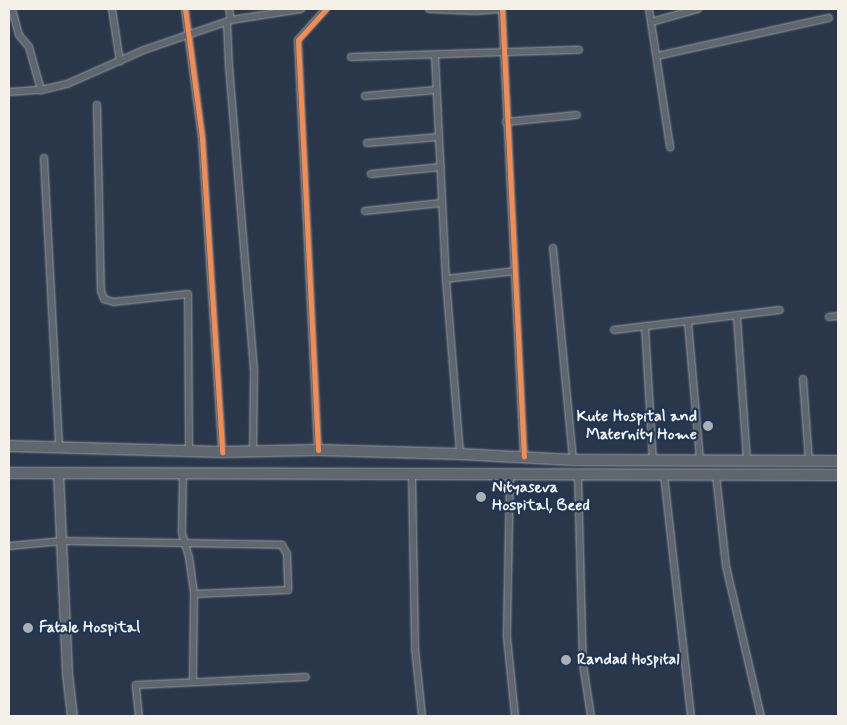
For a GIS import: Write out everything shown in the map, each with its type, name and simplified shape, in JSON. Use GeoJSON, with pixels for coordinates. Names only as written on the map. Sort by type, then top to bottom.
{"type":"FeatureCollection","features":[{"type":"Feature","properties":{"kind":"main road"},"geometry":{"type":"LineString","coordinates":[[9,446],[222,452],[318,450],[524,456],[573,460],[838,461]]}},
{"type":"Feature","properties":{"kind":"main road"},"geometry":{"type":"LineString","coordinates":[[9,473],[838,475]]}},
{"type":"Feature","properties":{"kind":"street"},"geometry":{"type":"LineString","coordinates":[[12,9],[19,35],[29,47],[41,90]]}},
{"type":"Feature","properties":{"kind":"street"},"geometry":{"type":"LineString","coordinates":[[112,9],[120,62]]}},
{"type":"Feature","properties":{"kind":"street"},"geometry":{"type":"LineString","coordinates":[[184,9],[202,139],[222,452]]}},
{"type":"Feature","properties":{"kind":"street"},"geometry":{"type":"LineString","coordinates":[[229,9],[228,66],[254,373],[253,452]]}},
{"type":"Feature","properties":{"kind":"street"},"geometry":{"type":"LineString","coordinates":[[9,92],[41,90],[67,84],[144,50],[188,34],[229,21],[279,10],[301,9]]}},
{"type":"Feature","properties":{"kind":"street"},"geometry":{"type":"LineString","coordinates":[[318,450],[298,40],[326,9]]}},
{"type":"Feature","properties":{"kind":"street"},"geometry":{"type":"LineString","coordinates":[[429,9],[501,9],[524,456]]}},
{"type":"Feature","properties":{"kind":"street"},"geometry":{"type":"LineString","coordinates":[[650,9],[670,147]]}},
{"type":"Feature","properties":{"kind":"street"},"geometry":{"type":"LineString","coordinates":[[652,22],[698,9]]}},
{"type":"Feature","properties":{"kind":"street"},"geometry":{"type":"LineString","coordinates":[[657,56],[829,18]]}},
{"type":"Feature","properties":{"kind":"street"},"geometry":{"type":"LineString","coordinates":[[352,57],[578,50]]}},
{"type":"Feature","properties":{"kind":"street"},"geometry":{"type":"LineString","coordinates":[[435,54],[446,279],[460,454]]}},
{"type":"Feature","properties":{"kind":"street"},"geometry":{"type":"LineString","coordinates":[[365,96],[437,90]]}},
{"type":"Feature","properties":{"kind":"street"},"geometry":{"type":"LineString","coordinates":[[97,105],[101,291],[104,299],[114,302],[188,294],[189,450]]}},
{"type":"Feature","properties":{"kind":"street"},"geometry":{"type":"LineString","coordinates":[[506,122],[577,115]]}},
{"type":"Feature","properties":{"kind":"street"},"geometry":{"type":"LineString","coordinates":[[366,142],[439,137]]}},
{"type":"Feature","properties":{"kind":"street"},"geometry":{"type":"LineString","coordinates":[[44,158],[60,447]]}},
{"type":"Feature","properties":{"kind":"street"},"geometry":{"type":"LineString","coordinates":[[371,174],[441,167]]}},
{"type":"Feature","properties":{"kind":"street"},"geometry":{"type":"LineString","coordinates":[[365,211],[442,203]]}},
{"type":"Feature","properties":{"kind":"street"},"geometry":{"type":"LineString","coordinates":[[554,248],[573,460]]}},
{"type":"Feature","properties":{"kind":"street"},"geometry":{"type":"LineString","coordinates":[[446,279],[515,271]]}},
{"type":"Feature","properties":{"kind":"street"},"geometry":{"type":"LineString","coordinates":[[614,330],[738,317],[780,310]]}},
{"type":"Feature","properties":{"kind":"street"},"geometry":{"type":"LineString","coordinates":[[830,317],[838,316]]}},
{"type":"Feature","properties":{"kind":"street"},"geometry":{"type":"LineString","coordinates":[[738,317],[747,461]]}},
{"type":"Feature","properties":{"kind":"street"},"geometry":{"type":"LineString","coordinates":[[688,322],[700,460]]}},
{"type":"Feature","properties":{"kind":"street"},"geometry":{"type":"LineString","coordinates":[[645,326],[653,460]]}},
{"type":"Feature","properties":{"kind":"street"},"geometry":{"type":"LineString","coordinates":[[803,379],[809,461]]}},
{"type":"Feature","properties":{"kind":"street"},"geometry":{"type":"LineString","coordinates":[[58,473],[67,673],[72,716]]}},
{"type":"Feature","properties":{"kind":"street"},"geometry":{"type":"LineString","coordinates":[[183,473],[182,533],[189,557],[194,594],[194,682]]}},
{"type":"Feature","properties":{"kind":"street"},"geometry":{"type":"LineString","coordinates":[[412,474],[415,648],[422,716]]}},
{"type":"Feature","properties":{"kind":"street"},"geometry":{"type":"LineString","coordinates":[[510,474],[507,637],[515,716]]}},
{"type":"Feature","properties":{"kind":"street"},"geometry":{"type":"LineString","coordinates":[[578,475],[583,664],[591,716]]}},
{"type":"Feature","properties":{"kind":"street"},"geometry":{"type":"LineString","coordinates":[[664,475],[691,716]]}},
{"type":"Feature","properties":{"kind":"street"},"geometry":{"type":"LineString","coordinates":[[716,475],[726,566],[761,716]]}},
{"type":"Feature","properties":{"kind":"street"},"geometry":{"type":"LineString","coordinates":[[9,546],[61,541],[282,545],[287,554],[288,590],[194,594]]}},
{"type":"Feature","properties":{"kind":"street"},"geometry":{"type":"LineString","coordinates":[[138,716],[136,685],[306,677]]}},
{"type":"Feature","properties":{"kind":"cycle path"},"geometry":{"type":"LineString","coordinates":[[185,9],[202,139],[222,452]]}},
{"type":"Feature","properties":{"kind":"cycle path"},"geometry":{"type":"LineString","coordinates":[[318,450],[298,40],[326,9]]}},
{"type":"Feature","properties":{"kind":"cycle path"},"geometry":{"type":"LineString","coordinates":[[502,9],[524,456]]}},
{"type":"Feature","properties":{"kind":"place","name":"Kute Hospital and Maternity Home"},"geometry":{"type":"Point","coordinates":[708,426]}},
{"type":"Feature","properties":{"kind":"place","name":"Nityaseva Hospital, Beed"},"geometry":{"type":"Point","coordinates":[481,497]}},
{"type":"Feature","properties":{"kind":"place","name":"Fatale Hospital"},"geometry":{"type":"Point","coordinates":[28,628]}},
{"type":"Feature","properties":{"kind":"place","name":"Randad Hospital"},"geometry":{"type":"Point","coordinates":[566,660]}}]}
